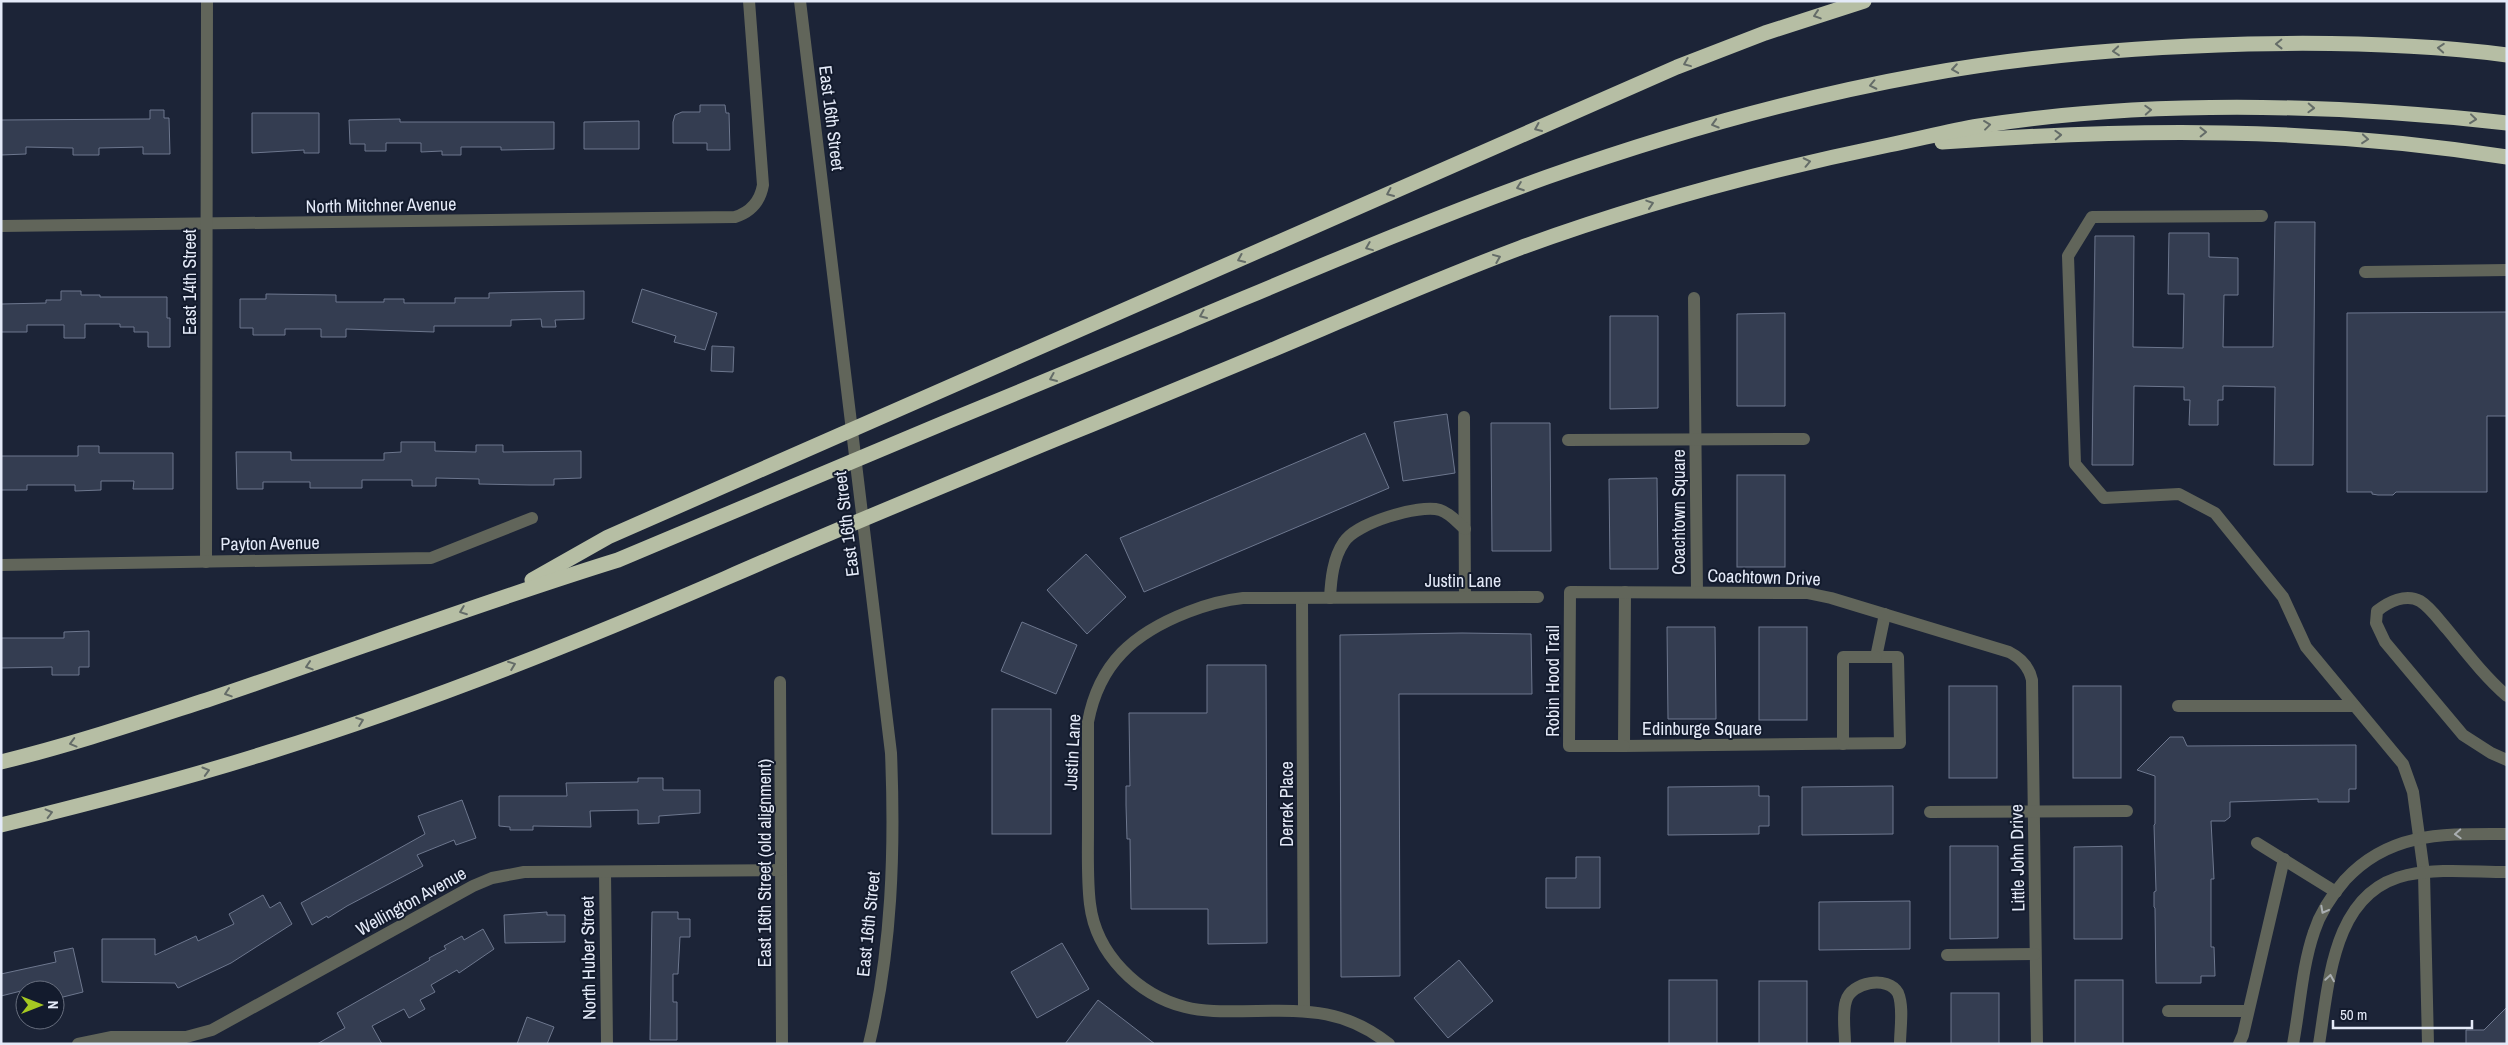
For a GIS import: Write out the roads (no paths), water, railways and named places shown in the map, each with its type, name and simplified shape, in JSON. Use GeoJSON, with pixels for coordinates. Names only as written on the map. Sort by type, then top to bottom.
{"type":"FeatureCollection","features":[{"type":"Feature","properties":{"kind":"highway"},"geometry":{"type":"LineString","coordinates":[[508,594],[608,536],[1677,67],[1765,33],[1864,1]]}},
{"type":"Feature","properties":{"kind":"highway"},"geometry":{"type":"LineString","coordinates":[[1,762],[95,737],[316,664],[508,594],[618,560],[1338,259],[1496,196],[1607,157],[1720,122],[1806,100],[1921,75],[2059,56],[2143,48],[2286,44],[2393,45],[2507,55]]}},
{"type":"Feature","properties":{"kind":"highway"},"geometry":{"type":"LineString","coordinates":[[2466,50],[2507,48]]}},
{"type":"Feature","properties":{"kind":"highway"},"geometry":{"type":"LineString","coordinates":[[1,825],[134,791],[271,752],[441,692],[712,584],[1516,250],[1664,200],[1783,168],[1974,127],[2155,110],[2307,108],[2392,112],[2507,123]]}},
{"type":"Feature","properties":{"kind":"highway"},"geometry":{"type":"LineString","coordinates":[[1887,146],[2021,136],[2214,131],[2381,140],[2507,158]]}},
{"type":"Feature","properties":{"kind":"street","name":"East 14th Street"},"geometry":{"type":"LineString","coordinates":[[206,562],[207,1]]}},
{"type":"Feature","properties":{"kind":"street","name":"North Mitchner Avenue"},"geometry":{"type":"LineString","coordinates":[[1,226],[728,218],[741,215],[756,204],[762,192],[764,178],[749,1]]}},
{"type":"Feature","properties":{"kind":"street","name":"East 16th Street"},"geometry":{"type":"LineString","coordinates":[[800,1],[886,706],[893,802],[887,926],[879,990],[869,1044]]}},
{"type":"Feature","properties":{"kind":"street"},"geometry":{"type":"LineString","coordinates":[[2262,216],[2092,217],[2068,256],[2074,464],[2104,498],[2180,494],[2216,513],[2283,597],[2306,647],[2403,764],[2413,792],[2424,873],[2428,1044]]}},
{"type":"Feature","properties":{"kind":"street"},"geometry":{"type":"LineString","coordinates":[[2365,272],[2507,270]]}},
{"type":"Feature","properties":{"kind":"street"},"geometry":{"type":"LineString","coordinates":[[1694,298],[1695,439],[1804,439]]}},
{"type":"Feature","properties":{"kind":"street"},"geometry":{"type":"LineString","coordinates":[[1464,417],[1465,597]]}},
{"type":"Feature","properties":{"kind":"street","name":"Coachtown Square"},"geometry":{"type":"LineString","coordinates":[[1568,440],[1695,439],[1696,592]]}},
{"type":"Feature","properties":{"kind":"street"},"geometry":{"type":"LineString","coordinates":[[1330,598],[1336,558],[1344,540],[1360,529],[1404,512],[1426,508],[1441,510],[1465,529]]}},
{"type":"Feature","properties":{"kind":"street","name":"Payton Avenue"},"geometry":{"type":"LineString","coordinates":[[1,564],[431,558],[532,518]]}},
{"type":"Feature","properties":{"kind":"street","name":"Coachtown Drive"},"geometry":{"type":"LineString","coordinates":[[1570,592],[1807,593],[1885,614],[2009,652],[2022,660],[2030,672]]}},
{"type":"Feature","properties":{"kind":"street","name":"Robin Hood Trail"},"geometry":{"type":"LineString","coordinates":[[1570,592],[1569,746],[1624,746]]}},
{"type":"Feature","properties":{"kind":"street","name":"Edinburge Square"},"geometry":{"type":"LineString","coordinates":[[1625,592],[1624,746],[1843,744],[1900,743],[1898,657],[1843,657],[1843,744]]}},
{"type":"Feature","properties":{"kind":"street","name":"Justin Lane"},"geometry":{"type":"LineString","coordinates":[[1389,1044],[1364,1026],[1349,1020],[1304,1010],[1209,1011],[1191,1009],[1158,998],[1136,984],[1124,972],[1103,944],[1090,903],[1087,749],[1089,714],[1100,682],[1112,663],[1137,638],[1165,621],[1223,600],[1243,598],[1538,597]]}},
{"type":"Feature","properties":{"kind":"street","name":"Derrek Place"},"geometry":{"type":"LineString","coordinates":[[1302,598],[1304,1010]]}},
{"type":"Feature","properties":{"kind":"street"},"geometry":{"type":"LineString","coordinates":[[2507,696],[2493,684],[2432,612],[2419,600],[2404,598],[2387,603],[2377,611],[2376,623],[2385,642],[2463,735],[2491,753],[2507,760]]}},
{"type":"Feature","properties":{"kind":"street"},"geometry":{"type":"LineString","coordinates":[[1876,657],[1885,614]]}},
{"type":"Feature","properties":{"kind":"street","name":"Little John Drive"},"geometry":{"type":"LineString","coordinates":[[2030,672],[2032,680],[2036,1044]]}},
{"type":"Feature","properties":{"kind":"street","name":"East 16th Street (old alignment)"},"geometry":{"type":"LineString","coordinates":[[780,682],[782,1044]]}},
{"type":"Feature","properties":{"kind":"street"},"geometry":{"type":"LineString","coordinates":[[2178,706],[2354,706]]}},
{"type":"Feature","properties":{"kind":"street"},"geometry":{"type":"LineString","coordinates":[[1930,812],[2126,811]]}},
{"type":"Feature","properties":{"kind":"street"},"geometry":{"type":"LineString","coordinates":[[2293,1044],[2312,937],[2326,905],[2350,875],[2370,858],[2393,846],[2420,838],[2507,834]]}},
{"type":"Feature","properties":{"kind":"street"},"geometry":{"type":"LineString","coordinates":[[2257,843],[2336,892]]}},
{"type":"Feature","properties":{"kind":"street"},"geometry":{"type":"LineString","coordinates":[[2239,1044],[2284,859]]}},
{"type":"Feature","properties":{"kind":"street","name":"Wellington Avenue"},"geometry":{"type":"LineString","coordinates":[[78,1044],[112,1037],[186,1037],[212,1030],[473,886],[492,878],[524,872],[781,870]]}},
{"type":"Feature","properties":{"kind":"street","name":"North Huber Street"},"geometry":{"type":"LineString","coordinates":[[605,872],[607,1044]]}},
{"type":"Feature","properties":{"kind":"street"},"geometry":{"type":"LineString","coordinates":[[2319,1044],[2335,951],[2351,917],[2372,893],[2383,885],[2406,876],[2424,873],[2507,872]]}},
{"type":"Feature","properties":{"kind":"street"},"geometry":{"type":"LineString","coordinates":[[1947,955],[2035,954]]}},
{"type":"Feature","properties":{"kind":"street"},"geometry":{"type":"LineString","coordinates":[[1846,1044],[1846,1001],[1851,992],[1868,983],[1889,986],[1897,992],[1900,1002],[1900,1044]]}},
{"type":"Feature","properties":{"kind":"street"},"geometry":{"type":"LineString","coordinates":[[2168,1011],[2248,1012]]}}]}
